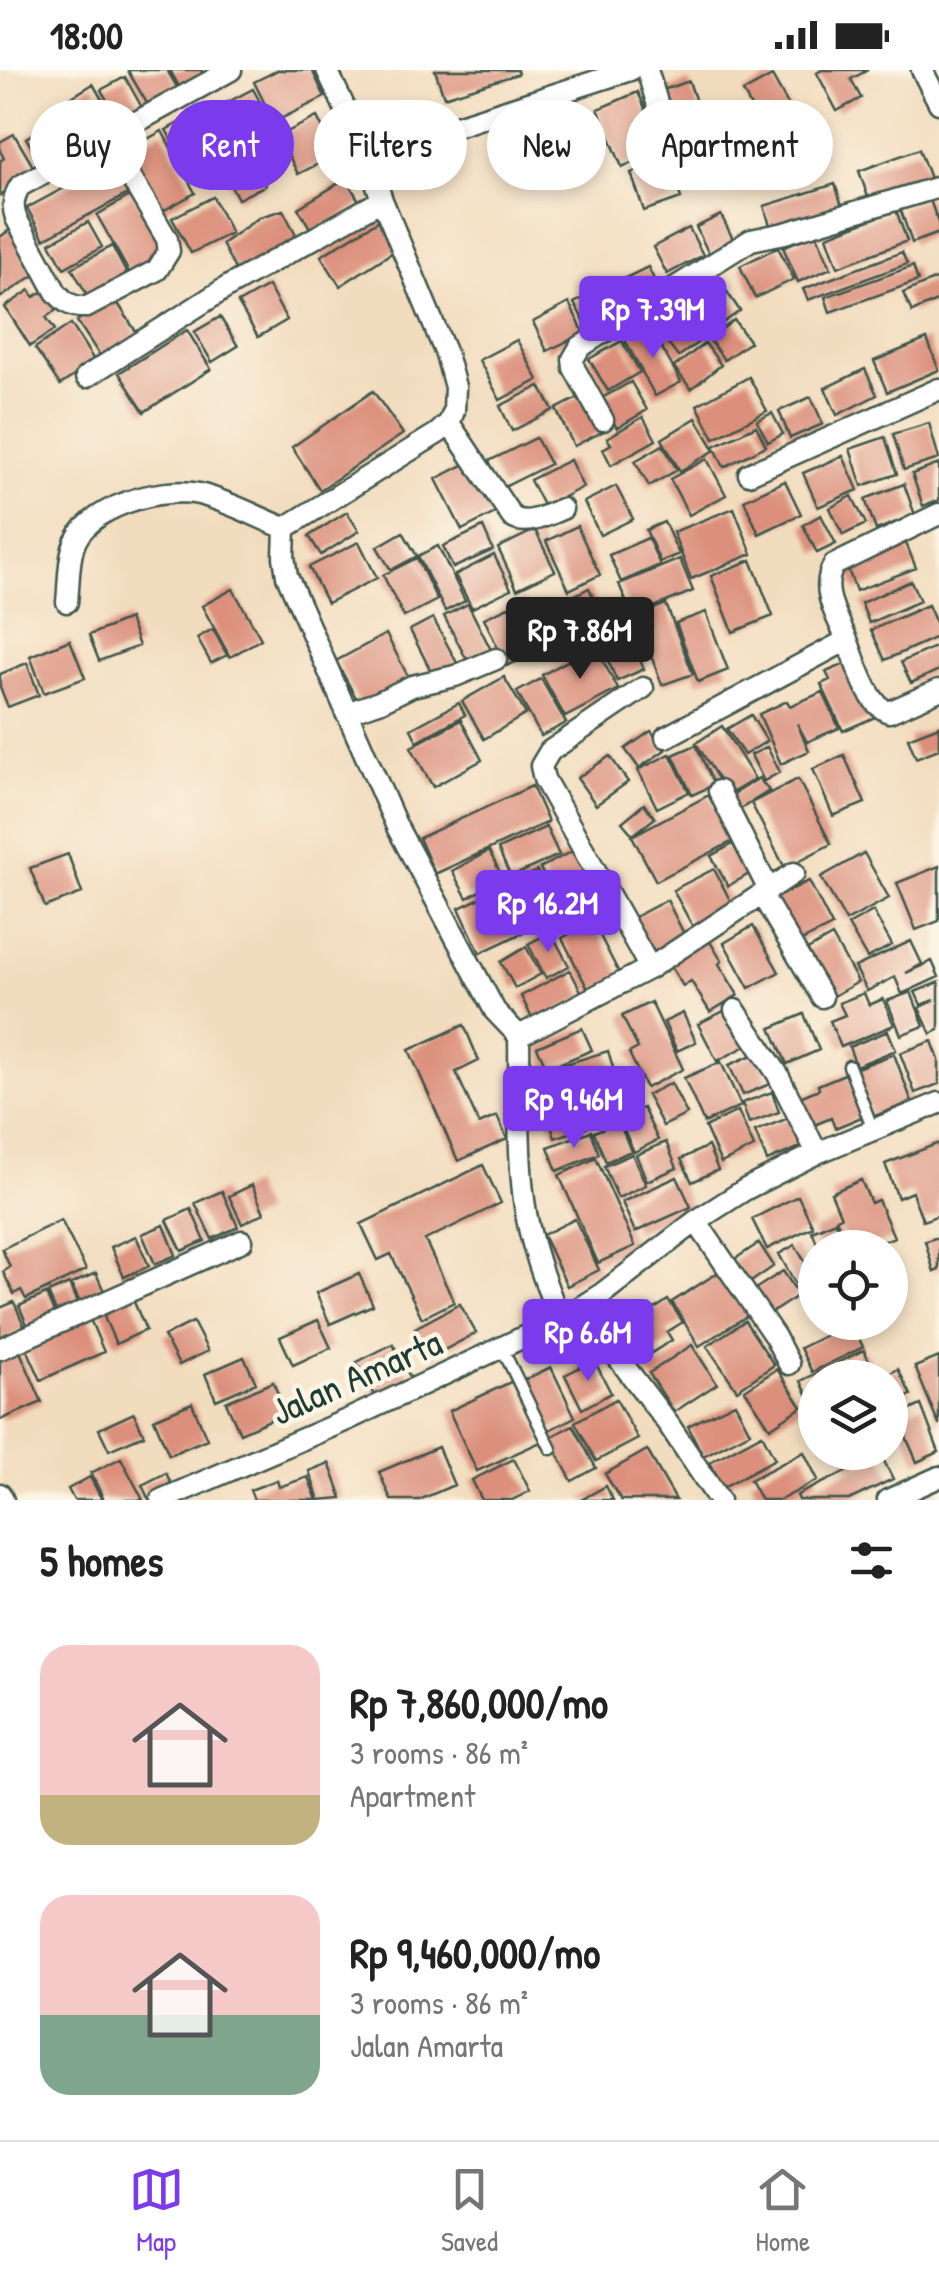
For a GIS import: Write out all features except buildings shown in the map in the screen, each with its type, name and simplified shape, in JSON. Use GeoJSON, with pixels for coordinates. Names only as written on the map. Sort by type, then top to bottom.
{"type":"FeatureCollection","features":[{"type":"Feature","properties":{"kind":"street"},"geometry":{"type":"LineString","coordinates":[[147,116],[230,70]]}},
{"type":"Feature","properties":{"kind":"street"},"geometry":{"type":"LineString","coordinates":[[327,70],[341,100]]}},
{"type":"Feature","properties":{"kind":"street"},"geometry":{"type":"LineString","coordinates":[[467,123],[630,70]]}},
{"type":"Feature","properties":{"kind":"street"},"geometry":{"type":"LineString","coordinates":[[646,70],[656,100]]}},
{"type":"Feature","properties":{"kind":"street"},"geometry":{"type":"LineString","coordinates":[[922,70],[939,103]]}},
{"type":"Feature","properties":{"kind":"street"},"geometry":{"type":"LineString","coordinates":[[107,138],[167,238],[169,252],[157,270],[87,307],[77,308],[56,292],[16,218],[14,200],[20,186],[107,138]]}},
{"type":"Feature","properties":{"kind":"street"},"geometry":{"type":"LineString","coordinates":[[604,420],[574,368],[573,359],[580,347],[752,240],[939,186]]}},
{"type":"Feature","properties":{"kind":"street"},"geometry":{"type":"LineString","coordinates":[[285,528],[449,424],[454,411],[455,387],[446,354],[379,190]]}},
{"type":"Feature","properties":{"kind":"street"},"geometry":{"type":"LineString","coordinates":[[86,377],[229,286],[382,200]]}},
{"type":"Feature","properties":{"kind":"street"},"geometry":{"type":"LineString","coordinates":[[750,474],[939,389]]}},
{"type":"Feature","properties":{"kind":"street"},"geometry":{"type":"LineString","coordinates":[[449,424],[512,517],[527,521],[562,510]]}},
{"type":"Feature","properties":{"kind":"street"},"geometry":{"type":"LineString","coordinates":[[67,602],[73,547],[82,530],[98,515],[117,506],[184,492],[202,495],[285,528]]}},
{"type":"Feature","properties":{"kind":"street"},"geometry":{"type":"LineString","coordinates":[[939,514],[834,565],[828,575],[827,591],[880,710],[889,712],[939,690]]}},
{"type":"Feature","properties":{"kind":"street"},"geometry":{"type":"LineString","coordinates":[[285,528],[286,576],[397,827],[494,1011],[519,1036],[524,1204],[560,1320]]}},
{"type":"Feature","properties":{"kind":"street"},"geometry":{"type":"LineString","coordinates":[[666,738],[847,640]]}},
{"type":"Feature","properties":{"kind":"street"},"geometry":{"type":"LineString","coordinates":[[346,712],[496,659]]}},
{"type":"Feature","properties":{"kind":"street"},"geometry":{"type":"LineString","coordinates":[[643,688],[550,751],[542,766],[544,779],[650,968]]}},
{"type":"Feature","properties":{"kind":"street"},"geometry":{"type":"LineString","coordinates":[[720,791],[765,892],[822,997]]}},
{"type":"Feature","properties":{"kind":"street"},"geometry":{"type":"LineString","coordinates":[[519,1036],[650,968],[794,873]]}},
{"type":"Feature","properties":{"kind":"street"},"geometry":{"type":"LineString","coordinates":[[735,1010],[767,1056],[817,1154]]}},
{"type":"Feature","properties":{"kind":"street","name":"Jalan Amarta"},"geometry":{"type":"LineString","coordinates":[[161,1500],[348,1419],[560,1320],[746,1189],[939,1102]]}},
{"type":"Feature","properties":{"kind":"street"},"geometry":{"type":"LineString","coordinates":[[696,1221],[789,1364]]}},
{"type":"Feature","properties":{"kind":"street"},"geometry":{"type":"LineString","coordinates":[[0,1349],[242,1242]]}},
{"type":"Feature","properties":{"kind":"street"},"geometry":{"type":"LineString","coordinates":[[580,1309],[669,1424],[719,1500]]}},
{"type":"Feature","properties":{"kind":"street"},"geometry":{"type":"LineString","coordinates":[[888,1500],[922,1494],[939,1478]]}},
{"type":"Feature","properties":{"kind":"lane"},"geometry":{"type":"LineString","coordinates":[[849,1066],[873,1130]]}},
{"type":"Feature","properties":{"kind":"lane"},"geometry":{"type":"LineString","coordinates":[[502,1348],[551,1449]]}}]}
